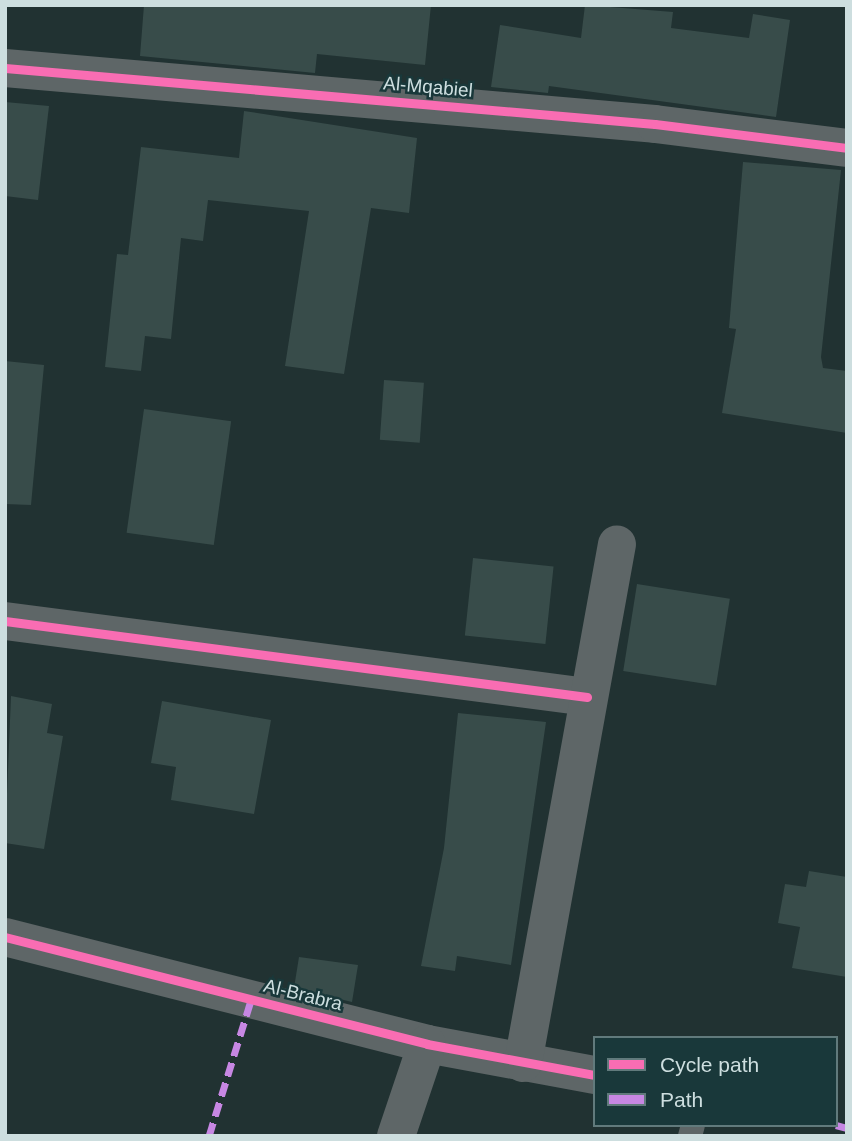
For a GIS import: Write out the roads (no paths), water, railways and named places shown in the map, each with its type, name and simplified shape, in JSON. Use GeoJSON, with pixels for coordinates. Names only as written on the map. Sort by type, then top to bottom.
{"type":"FeatureCollection","features":[{"type":"Feature","properties":{"kind":"street","name":"Al-Mqabiel"},"geometry":{"type":"LineString","coordinates":[[5,68],[655,124],[847,148]]}},
{"type":"Feature","properties":{"kind":"street"},"geometry":{"type":"LineString","coordinates":[[523,1063],[587,697],[617,544]]}},
{"type":"Feature","properties":{"kind":"street"},"geometry":{"type":"LineString","coordinates":[[5,621],[587,697]]}},
{"type":"Feature","properties":{"kind":"street","name":"Al-Brabra"},"geometry":{"type":"LineString","coordinates":[[5,937],[427,1044],[593,1075]]}},
{"type":"Feature","properties":{"kind":"street"},"geometry":{"type":"LineString","coordinates":[[396,1136],[427,1044]]}}]}
